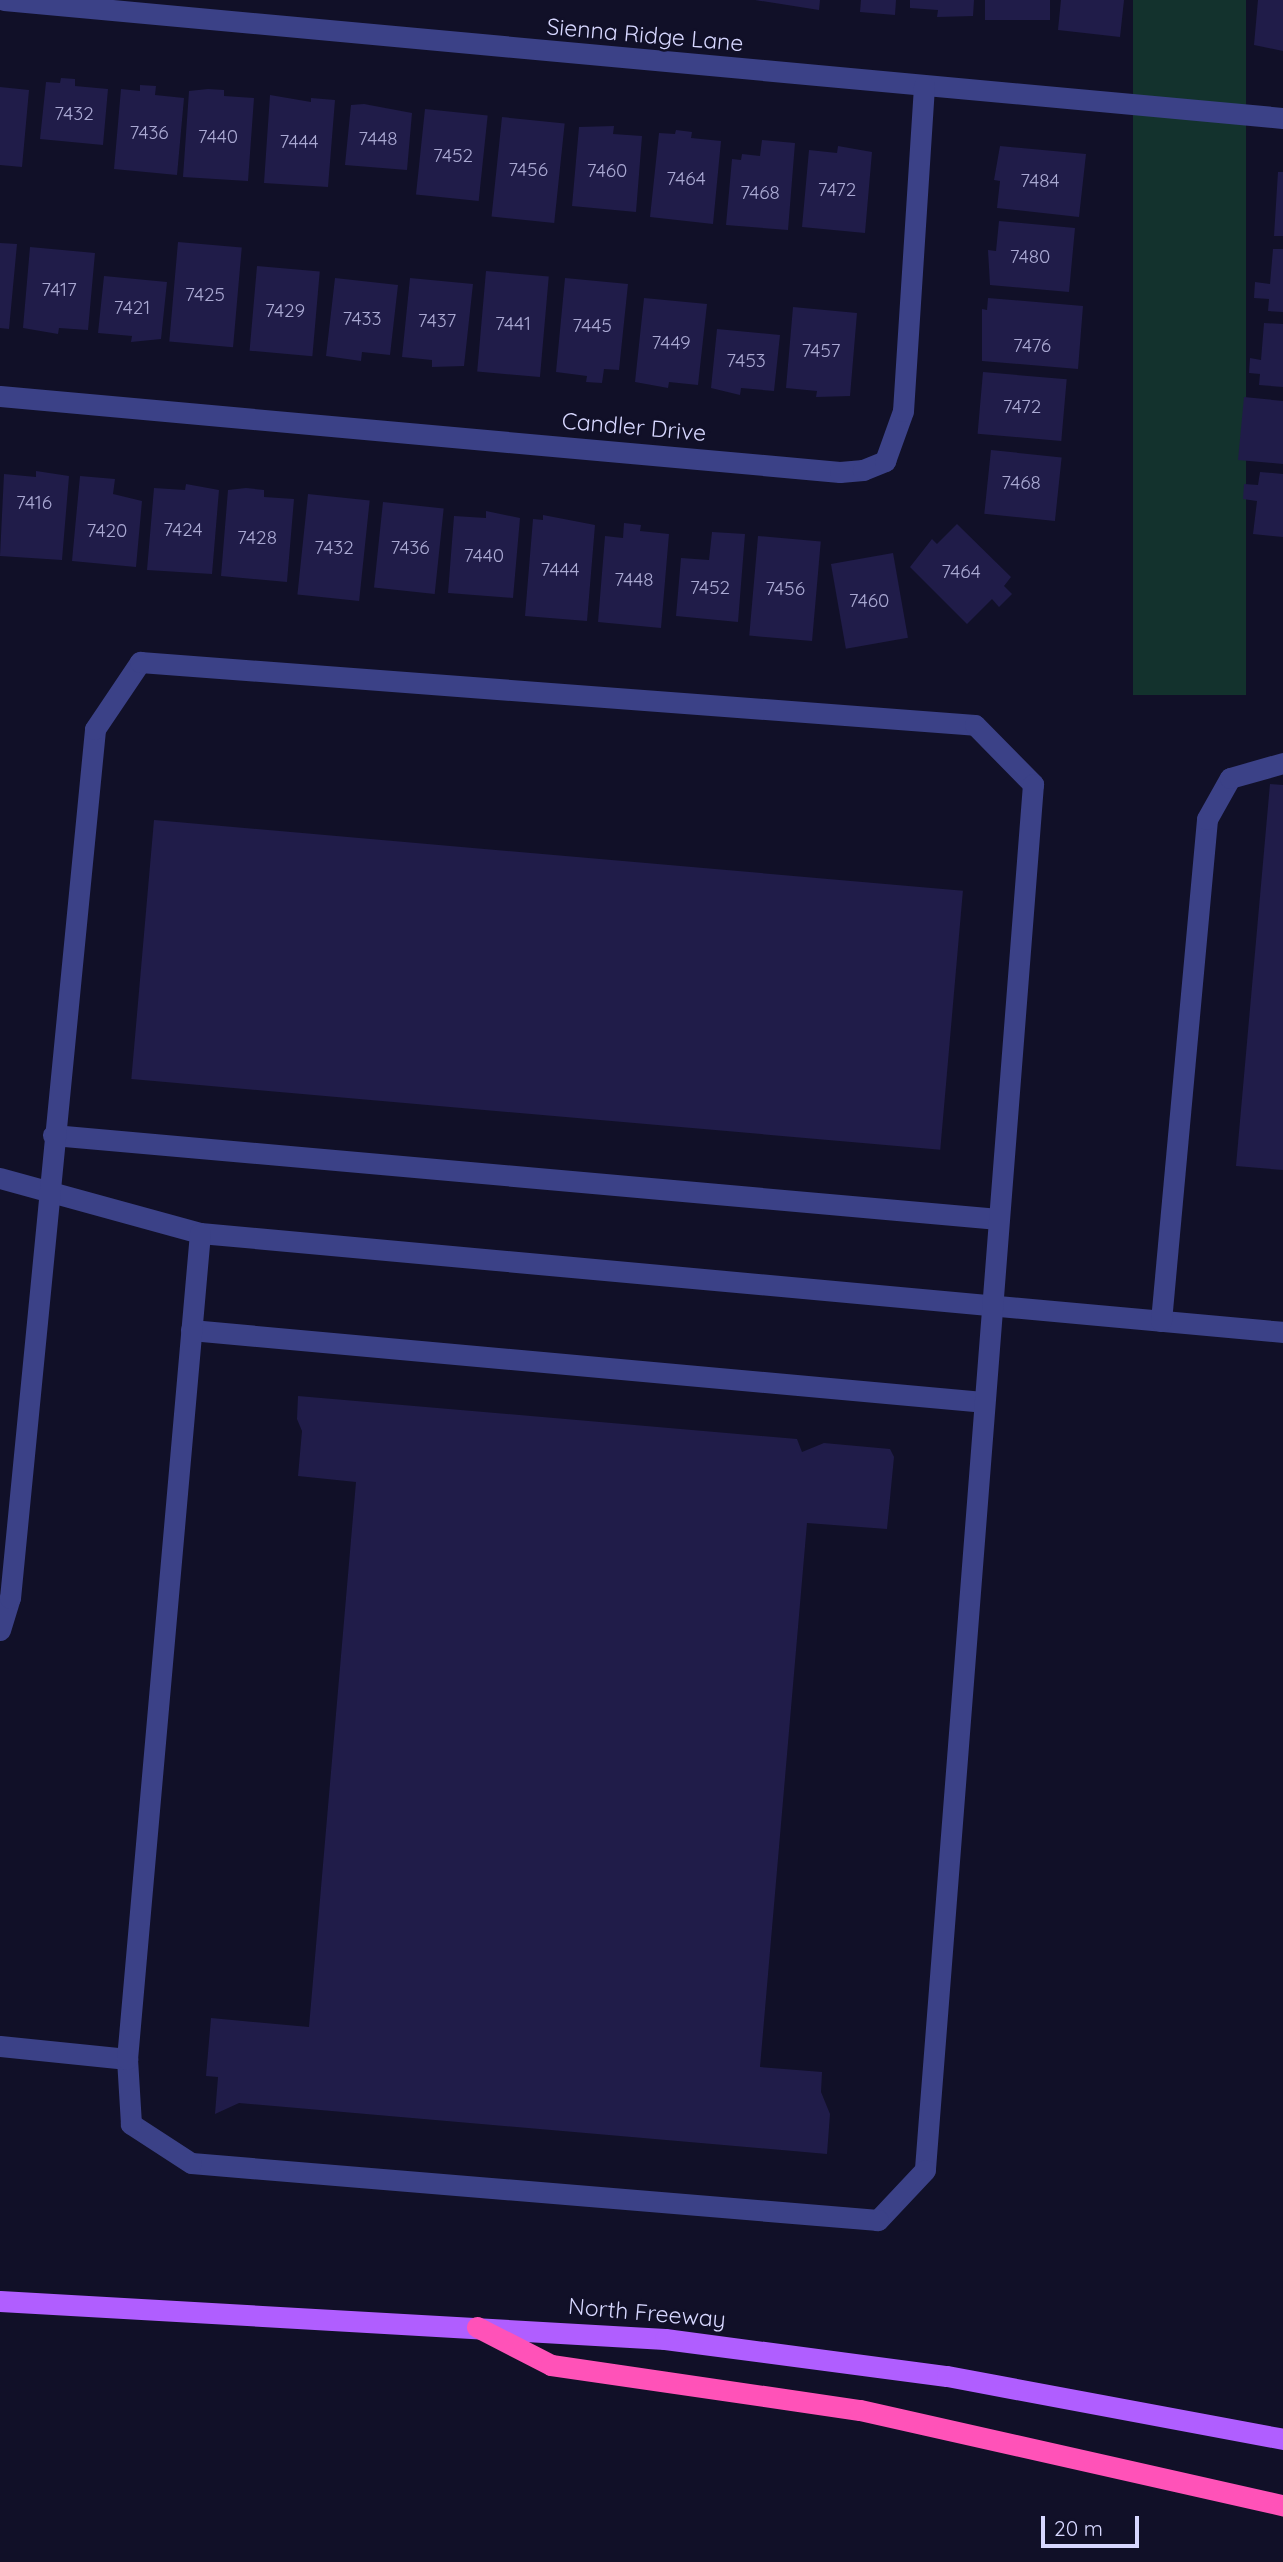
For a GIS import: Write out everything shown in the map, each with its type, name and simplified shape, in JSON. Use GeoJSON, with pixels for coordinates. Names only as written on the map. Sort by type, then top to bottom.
{"type":"FeatureCollection","features":[{"type":"Feature","properties":{"kind":"highway"},"geometry":{"type":"LineString","coordinates":[[477,2328],[551,2365],[860,2410],[1283,2505]]}},
{"type":"Feature","properties":{"kind":"main road","name":"North Freeway"},"geometry":{"type":"LineString","coordinates":[[0,2301],[665,2339],[861,2362],[1283,2439]]}},
{"type":"Feature","properties":{"kind":"street","name":"Sienna Ridge Lane"},"geometry":{"type":"LineString","coordinates":[[4,0],[1283,118]]}},
{"type":"Feature","properties":{"kind":"street","name":"Candler Drive"},"geometry":{"type":"LineString","coordinates":[[0,396],[840,472],[863,470],[885,461],[903,411],[924,86]]}},
{"type":"Feature","properties":{"kind":"street"},"geometry":{"type":"LineString","coordinates":[[0,1630],[10,1598],[47,1191],[94,729],[141,662],[975,725],[1033,784],[990,1307],[925,2170],[878,2220],[191,2163],[131,2124],[127,2059],[200,1233]]}},
{"type":"Feature","properties":{"kind":"street"},"geometry":{"type":"LineString","coordinates":[[1161,1321],[1207,819],[1230,778],[1283,764]]}},
{"type":"Feature","properties":{"kind":"street"},"geometry":{"type":"LineString","coordinates":[[54,1135],[998,1219]]}},
{"type":"Feature","properties":{"kind":"street"},"geometry":{"type":"LineString","coordinates":[[0,1178],[200,1233],[1283,1332]]}},
{"type":"Feature","properties":{"kind":"street"},"geometry":{"type":"LineString","coordinates":[[191,1330],[983,1402]]}},
{"type":"Feature","properties":{"kind":"street"},"geometry":{"type":"LineString","coordinates":[[0,2046],[127,2059]]}},
{"type":"Feature","properties":{"kind":"green space"},"geometry":{"type":"Polygon","coordinates":[[[1133,0],[1246,0],[1246,695],[1133,695],[1133,0]]]}},
{"type":"Feature","properties":{"kind":"building"},"geometry":{"type":"Polygon","coordinates":[[[755,0],[820,0],[819,10],[755,0]]]}},
{"type":"Feature","properties":{"kind":"building"},"geometry":{"type":"Polygon","coordinates":[[[861,0],[896,0],[895,15],[860,12],[861,0]]]}},
{"type":"Feature","properties":{"kind":"building"},"geometry":{"type":"Polygon","coordinates":[[[910,0],[974,0],[973,16],[937,17],[938,10],[910,8],[910,0]]]}},
{"type":"Feature","properties":{"kind":"building"},"geometry":{"type":"Polygon","coordinates":[[[985,0],[1050,0],[1050,20],[985,20],[985,0]]]}},
{"type":"Feature","properties":{"kind":"building"},"geometry":{"type":"Polygon","coordinates":[[[1061,0],[1124,0],[1120,37],[1058,30],[1061,0]]]}},
{"type":"Feature","properties":{"kind":"building"},"geometry":{"type":"Polygon","coordinates":[[[1258,0],[1283,0],[1283,51],[1254,45],[1258,0]]]}},
{"type":"Feature","properties":{"kind":"building"},"geometry":{"type":"Polygon","coordinates":[[[61,78],[75,79],[75,86],[108,89],[103,145],[40,139],[46,82],[60,83],[61,78]]]}},
{"type":"Feature","properties":{"kind":"building"},"geometry":{"type":"Polygon","coordinates":[[[140,85],[156,86],[155,95],[184,98],[177,175],[114,169],[121,89],[140,91],[140,85]]]}},
{"type":"Feature","properties":{"kind":"building"},"geometry":{"type":"Polygon","coordinates":[[[0,87],[29,90],[22,167],[0,165],[0,87]]]}},
{"type":"Feature","properties":{"kind":"building"},"geometry":{"type":"Polygon","coordinates":[[[224,90],[224,96],[254,98],[248,181],[183,177],[189,91],[224,90]]]}},
{"type":"Feature","properties":{"kind":"building"},"geometry":{"type":"Polygon","coordinates":[[[270,95],[311,102],[311,98],[335,100],[328,187],[264,183],[270,95]]]}},
{"type":"Feature","properties":{"kind":"building"},"geometry":{"type":"Polygon","coordinates":[[[364,104],[412,113],[407,170],[345,165],[351,105],[364,104]]]}},
{"type":"Feature","properties":{"kind":"building"},"geometry":{"type":"Polygon","coordinates":[[[425,109],[488,116],[479,201],[416,195],[425,109]]]}},
{"type":"Feature","properties":{"kind":"building"},"geometry":{"type":"Polygon","coordinates":[[[502,117],[565,124],[554,223],[492,216],[502,117]]]}},
{"type":"Feature","properties":{"kind":"building"},"geometry":{"type":"Polygon","coordinates":[[[614,126],[613,134],[642,136],[636,212],[572,206],[579,127],[614,126]]]}},
{"type":"Feature","properties":{"kind":"building"},"geometry":{"type":"Polygon","coordinates":[[[676,130],[692,132],[691,138],[721,141],[713,224],[650,217],[659,133],[675,134],[676,130]]]}},
{"type":"Feature","properties":{"kind":"building"},"geometry":{"type":"Polygon","coordinates":[[[762,140],[795,143],[788,230],[726,225],[732,159],[741,160],[742,154],[760,156],[762,140]]]}},
{"type":"Feature","properties":{"kind":"building"},"geometry":{"type":"Polygon","coordinates":[[[838,146],[872,152],[865,233],[802,227],[809,150],[837,153],[838,146]]]}},
{"type":"Feature","properties":{"kind":"building"},"geometry":{"type":"Polygon","coordinates":[[[1000,146],[1086,154],[1079,217],[997,208],[1000,181],[994,180],[1000,146]]]}},
{"type":"Feature","properties":{"kind":"building"},"geometry":{"type":"Polygon","coordinates":[[[1278,172],[1283,172],[1283,236],[1274,236],[1278,172]]]}},
{"type":"Feature","properties":{"kind":"building"},"geometry":{"type":"Polygon","coordinates":[[[999,221],[1075,228],[1069,292],[990,285],[988,250],[996,251],[999,221]]]}},
{"type":"Feature","properties":{"kind":"building"},"geometry":{"type":"Polygon","coordinates":[[[178,242],[242,248],[233,347],[169,342],[178,242]]]}},
{"type":"Feature","properties":{"kind":"building"},"geometry":{"type":"Polygon","coordinates":[[[0,243],[17,244],[9,329],[0,328],[0,243]]]}},
{"type":"Feature","properties":{"kind":"building"},"geometry":{"type":"Polygon","coordinates":[[[30,247],[95,253],[88,330],[59,328],[58,334],[23,328],[30,247]]]}},
{"type":"Feature","properties":{"kind":"building"},"geometry":{"type":"Polygon","coordinates":[[[1273,249],[1283,249],[1283,312],[1268,311],[1269,299],[1254,298],[1255,282],[1270,284],[1273,249]]]}},
{"type":"Feature","properties":{"kind":"building"},"geometry":{"type":"Polygon","coordinates":[[[257,266],[320,271],[312,356],[250,351],[257,266]]]}},
{"type":"Feature","properties":{"kind":"building"},"geometry":{"type":"Polygon","coordinates":[[[486,271],[549,276],[540,377],[477,372],[486,271]]]}},
{"type":"Feature","properties":{"kind":"building"},"geometry":{"type":"Polygon","coordinates":[[[104,276],[167,282],[161,339],[131,342],[132,336],[98,333],[104,276]]]}},
{"type":"Feature","properties":{"kind":"building"},"geometry":{"type":"Polygon","coordinates":[[[335,278],[398,285],[390,355],[362,352],[361,361],[326,356],[335,278]]]}},
{"type":"Feature","properties":{"kind":"building"},"geometry":{"type":"Polygon","coordinates":[[[410,278],[473,284],[464,366],[432,367],[432,360],[402,357],[410,278]]]}},
{"type":"Feature","properties":{"kind":"building"},"geometry":{"type":"Polygon","coordinates":[[[565,278],[628,284],[619,370],[604,369],[602,383],[586,382],[587,376],[556,372],[565,278]]]}},
{"type":"Feature","properties":{"kind":"building"},"geometry":{"type":"Polygon","coordinates":[[[644,298],[707,304],[698,385],[669,382],[668,388],[635,382],[644,298]]]}},
{"type":"Feature","properties":{"kind":"building"},"geometry":{"type":"Polygon","coordinates":[[[988,298],[1083,306],[1078,369],[982,361],[982,309],[987,310],[988,298]]]}},
{"type":"Feature","properties":{"kind":"building"},"geometry":{"type":"Polygon","coordinates":[[[793,307],[857,313],[850,396],[816,397],[817,391],[786,388],[793,307]]]}},
{"type":"Feature","properties":{"kind":"building"},"geometry":{"type":"Polygon","coordinates":[[[1264,323],[1283,324],[1283,387],[1259,385],[1260,374],[1249,373],[1250,358],[1261,360],[1264,323]]]}},
{"type":"Feature","properties":{"kind":"building"},"geometry":{"type":"Polygon","coordinates":[[[717,329],[780,335],[774,391],[741,388],[740,395],[711,388],[717,329]]]}},
{"type":"Feature","properties":{"kind":"building"},"geometry":{"type":"Polygon","coordinates":[[[983,372],[1067,379],[1061,441],[978,434],[983,372]]]}},
{"type":"Feature","properties":{"kind":"building"},"geometry":{"type":"Polygon","coordinates":[[[1244,397],[1283,401],[1283,464],[1238,460],[1244,397]]]}},
{"type":"Feature","properties":{"kind":"building"},"geometry":{"type":"Polygon","coordinates":[[[991,450],[1062,457],[1055,521],[984,514],[991,450]]]}},
{"type":"Feature","properties":{"kind":"building"},"geometry":{"type":"Polygon","coordinates":[[[36,471],[69,476],[62,560],[0,556],[4,474],[36,477],[36,471]]]}},
{"type":"Feature","properties":{"kind":"building"},"geometry":{"type":"Polygon","coordinates":[[[1260,472],[1283,474],[1283,537],[1253,534],[1257,501],[1243,499],[1244,484],[1258,485],[1260,472]]]}},
{"type":"Feature","properties":{"kind":"building"},"geometry":{"type":"Polygon","coordinates":[[[80,476],[115,479],[113,494],[142,501],[136,567],[72,561],[80,476]]]}},
{"type":"Feature","properties":{"kind":"building"},"geometry":{"type":"Polygon","coordinates":[[[186,484],[219,490],[212,574],[147,570],[154,488],[185,490],[186,484]]]}},
{"type":"Feature","properties":{"kind":"building"},"geometry":{"type":"Polygon","coordinates":[[[228,490],[264,490],[264,497],[294,499],[287,582],[221,576],[228,490]]]}},
{"type":"Feature","properties":{"kind":"building"},"geometry":{"type":"Polygon","coordinates":[[[308,494],[370,500],[359,601],[297,594],[308,494]]]}},
{"type":"Feature","properties":{"kind":"building"},"geometry":{"type":"Polygon","coordinates":[[[383,502],[444,508],[435,594],[374,588],[383,502]]]}},
{"type":"Feature","properties":{"kind":"building"},"geometry":{"type":"Polygon","coordinates":[[[486,511],[520,518],[513,598],[448,593],[454,516],[486,518],[486,511]]]}},
{"type":"Feature","properties":{"kind":"building"},"geometry":{"type":"Polygon","coordinates":[[[543,515],[595,525],[587,621],[525,616],[533,519],[543,520],[543,515]]]}},
{"type":"Feature","properties":{"kind":"building"},"geometry":{"type":"Polygon","coordinates":[[[624,523],[641,525],[640,531],[669,534],[661,628],[598,622],[605,536],[623,538],[624,523]]]}},
{"type":"Feature","properties":{"kind":"building"},"geometry":{"type":"Polygon","coordinates":[[[957,524],[1011,577],[1004,586],[1012,594],[999,607],[992,599],[967,624],[910,567],[932,539],[937,544],[957,524]]]}},
{"type":"Feature","properties":{"kind":"building"},"geometry":{"type":"Polygon","coordinates":[[[712,532],[745,534],[738,622],[676,616],[681,558],[709,560],[712,532]]]}},
{"type":"Feature","properties":{"kind":"building"},"geometry":{"type":"Polygon","coordinates":[[[758,536],[821,541],[812,641],[749,636],[758,536]]]}},
{"type":"Feature","properties":{"kind":"building"},"geometry":{"type":"Polygon","coordinates":[[[893,553],[908,638],[846,649],[831,564],[893,553]]]}},
{"type":"Feature","properties":{"kind":"building"},"geometry":{"type":"Polygon","coordinates":[[[1270,784],[1283,785],[1283,1170],[1236,1166],[1270,784]]]}},
{"type":"Feature","properties":{"kind":"building"},"geometry":{"type":"Polygon","coordinates":[[[154,820],[963,891],[940,1150],[131,1079],[154,820]]]}},
{"type":"Feature","properties":{"kind":"building"},"geometry":{"type":"Polygon","coordinates":[[[298,1396],[797,1439],[802,1452],[824,1443],[890,1449],[894,1457],[887,1529],[807,1523],[760,2067],[822,2072],[821,2092],[830,2114],[827,2154],[239,2103],[215,2114],[218,2077],[206,2076],[211,2018],[309,2027],[356,1482],[298,1476],[302,1431],[297,1419],[298,1396]]]}}]}
